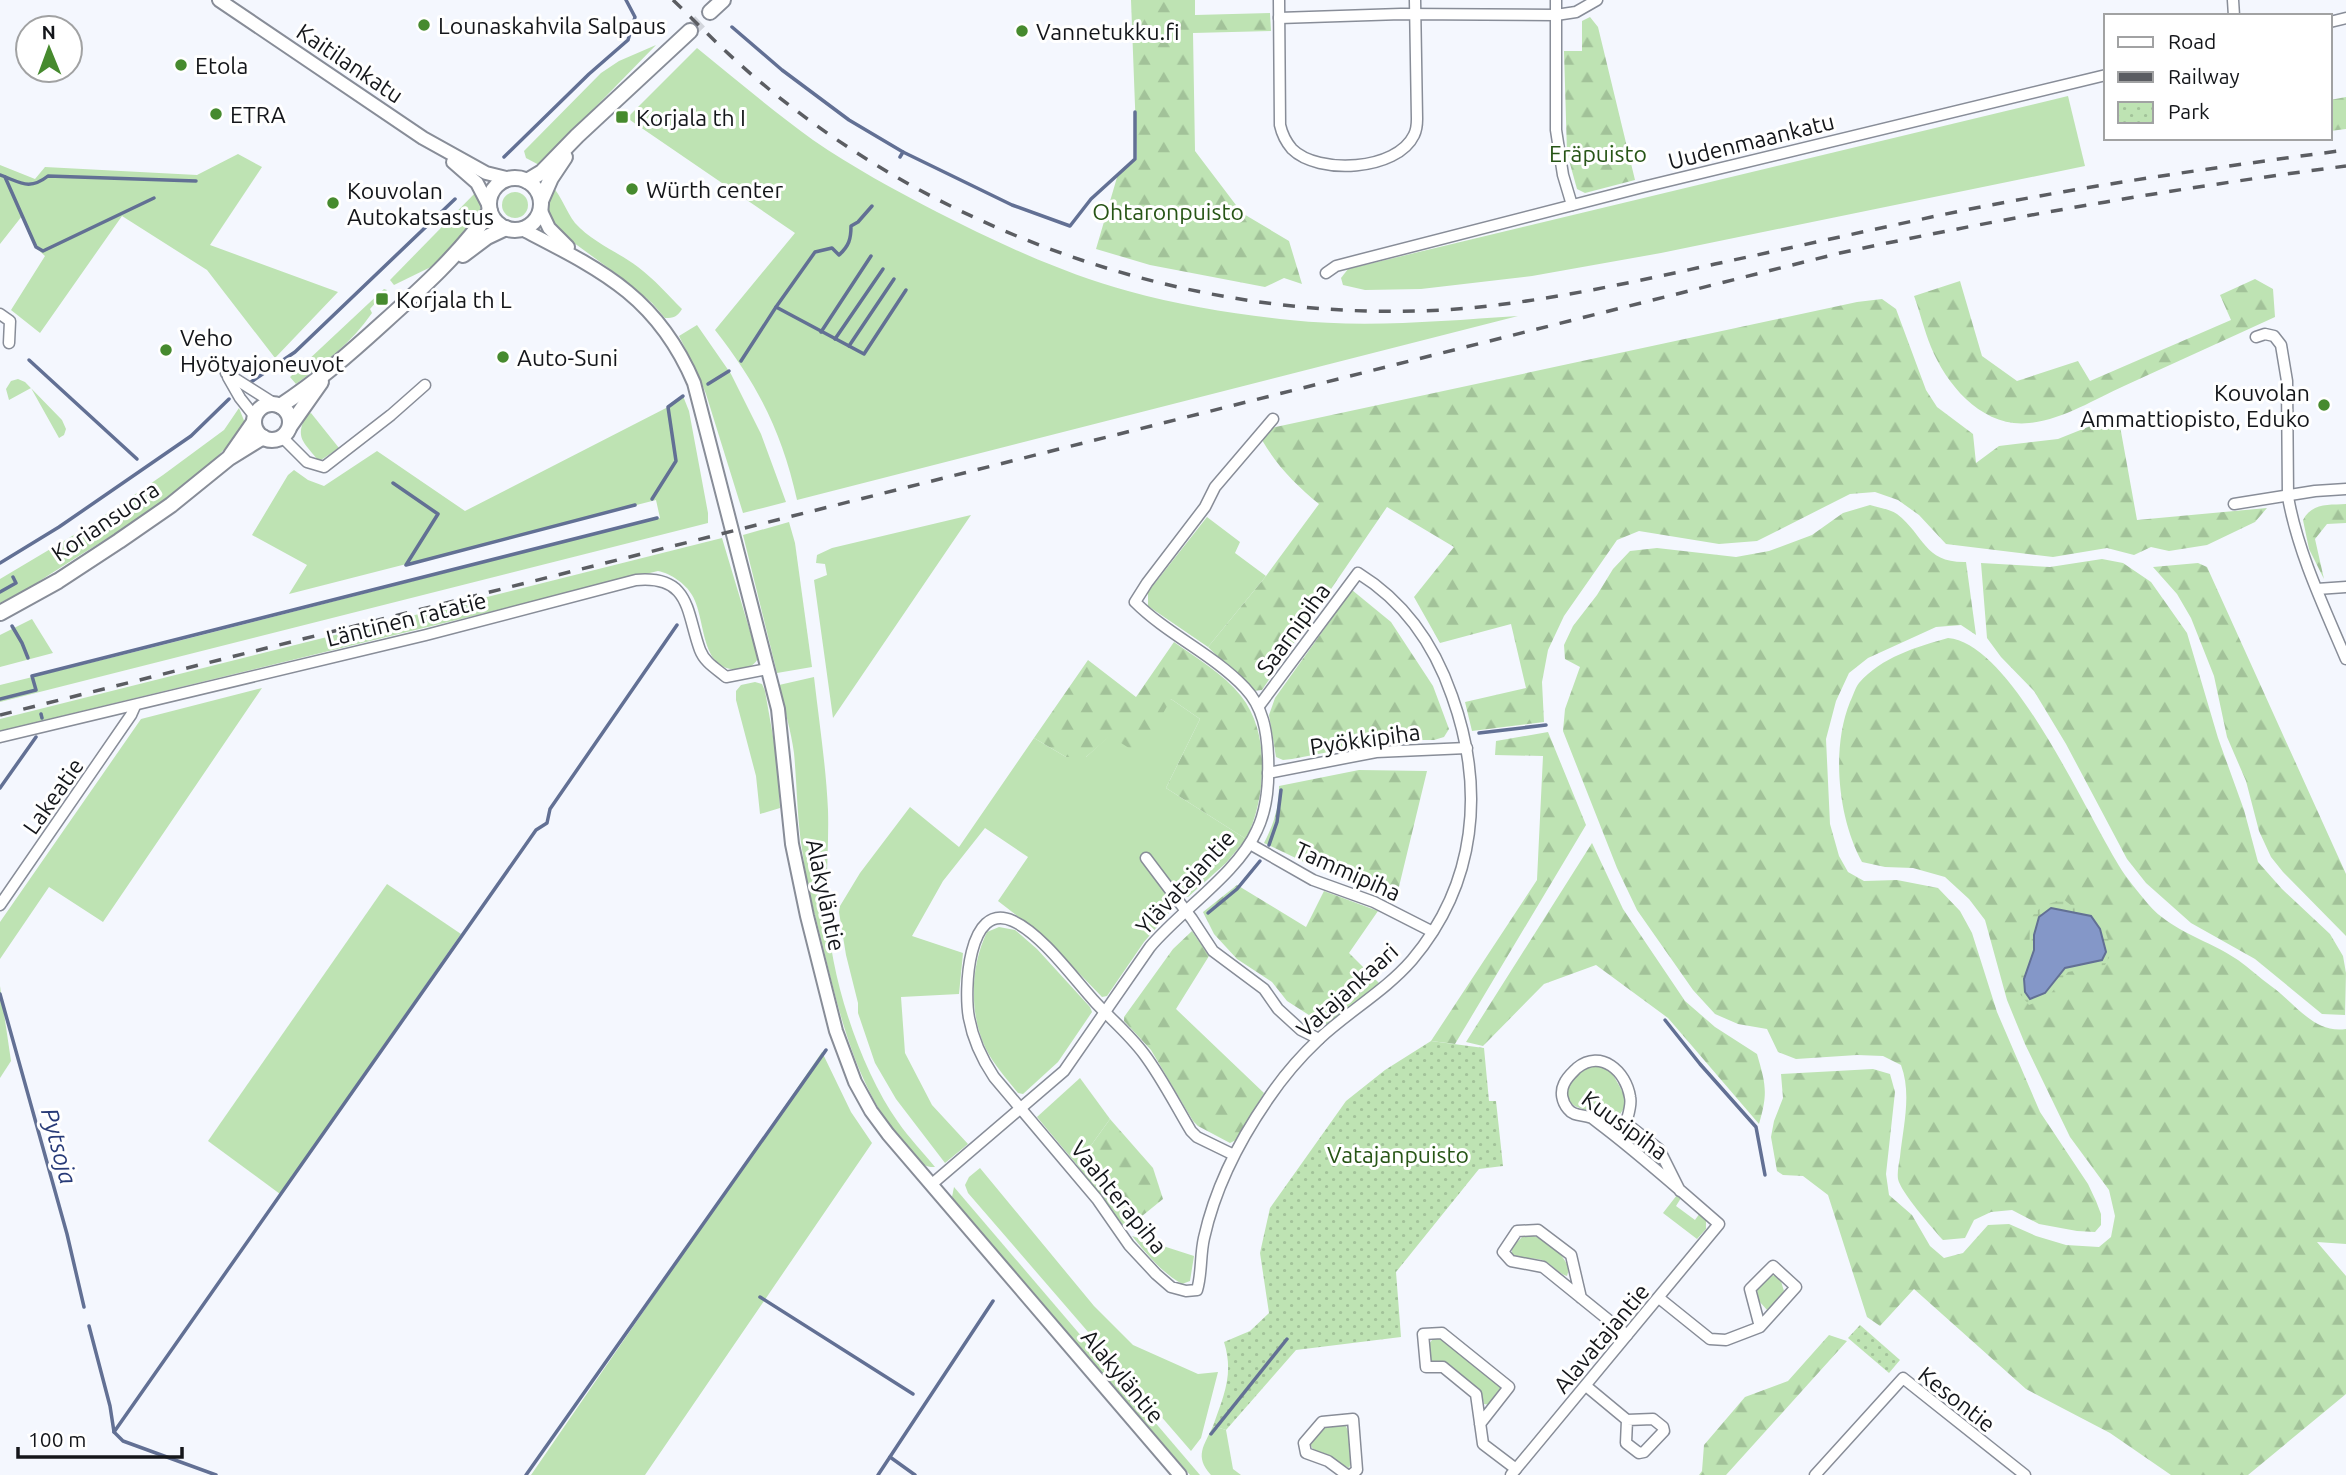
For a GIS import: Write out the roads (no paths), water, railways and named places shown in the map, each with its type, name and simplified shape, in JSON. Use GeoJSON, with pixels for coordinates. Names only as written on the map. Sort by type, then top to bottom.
{"type":"FeatureCollection","features":[{"type":"Feature","properties":{"kind":"main road"},"geometry":{"type":"LineString","coordinates":[[710,12],[723,0]]}},
{"type":"Feature","properties":{"kind":"main road"},"geometry":{"type":"LineString","coordinates":[[435,276],[467,241],[490,209],[492,193],[496,186],[510,179],[527,181],[542,172],[690,31]]}},
{"type":"Feature","properties":{"kind":"main road"},"geometry":{"type":"LineString","coordinates":[[325,375],[286,431],[273,440],[263,437],[257,431],[255,419],[262,407],[277,405],[325,375],[435,276],[487,237],[506,228],[522,229],[534,222],[551,178],[587,128]]}},
{"type":"Feature","properties":{"kind":"main road"},"geometry":{"type":"LineString","coordinates":[[527,181],[539,193],[541,205]]}},
{"type":"Feature","properties":{"kind":"main road"},"geometry":{"type":"LineString","coordinates":[[490,209],[494,218],[506,228]]}},
{"type":"Feature","properties":{"kind":"main road"},"geometry":{"type":"LineString","coordinates":[[277,405],[288,414],[286,431]]}},
{"type":"Feature","properties":{"kind":"main road","name":"Koriansuora"},"geometry":{"type":"LineString","coordinates":[[229,458],[255,419]]}},
{"type":"Feature","properties":{"kind":"main road","name":"Koriansuora"},"geometry":{"type":"LineString","coordinates":[[0,613],[58,581],[120,541],[171,505],[229,458],[263,437]]}},
{"type":"Feature","properties":{"kind":"street","name":"Kaitilankatu"},"geometry":{"type":"LineString","coordinates":[[219,0],[423,138],[472,166],[510,179]]}},
{"type":"Feature","properties":{"kind":"street"},"geometry":{"type":"LineString","coordinates":[[1279,0],[1280,125],[1294,150],[1315,162],[1327,165],[1363,164],[1393,157],[1415,135],[1415,0]]}},
{"type":"Feature","properties":{"kind":"street"},"geometry":{"type":"LineString","coordinates":[[1556,0],[1556,130],[1561,167],[1572,205]]}},
{"type":"Feature","properties":{"kind":"street"},"geometry":{"type":"LineString","coordinates":[[1279,18],[1556,15],[1576,12],[1597,0]]}},
{"type":"Feature","properties":{"kind":"street","name":"Uudenmaankatu"},"geometry":{"type":"LineString","coordinates":[[1326,273],[1336,266],[1572,205],[2104,75]]}},
{"type":"Feature","properties":{"kind":"street","name":"Kaitilankatu"},"geometry":{"type":"LineString","coordinates":[[423,138],[477,183],[490,209]]}},
{"type":"Feature","properties":{"kind":"street","name":"Alakyläntie"},"geometry":{"type":"LineString","coordinates":[[541,205],[549,228],[582,259]]}},
{"type":"Feature","properties":{"kind":"street","name":"Alakyläntie"},"geometry":{"type":"LineString","coordinates":[[522,229],[582,259],[621,286],[648,309],[667,331],[685,361],[704,415],[767,669],[782,733],[796,867],[836,1031],[855,1082],[871,1111],[1180,1475]]}},
{"type":"Feature","properties":{"kind":"street"},"geometry":{"type":"LineString","coordinates":[[0,314],[10,321],[9,343]]}},
{"type":"Feature","properties":{"kind":"street"},"geometry":{"type":"LineString","coordinates":[[2256,337],[2265,334],[2274,336],[2281,345],[2287,381],[2290,513],[2346,659]]}},
{"type":"Feature","properties":{"kind":"street"},"geometry":{"type":"LineString","coordinates":[[255,419],[226,373],[277,405]]}},
{"type":"Feature","properties":{"kind":"street"},"geometry":{"type":"LineString","coordinates":[[286,431],[307,462],[324,467],[425,385]]}},
{"type":"Feature","properties":{"kind":"street","name":"Ylävatajantie"},"geometry":{"type":"LineString","coordinates":[[932,1184],[1064,1071],[1150,947],[1250,844],[1263,814],[1268,774],[1267,745],[1259,706],[1233,677],[1148,615],[1136,602],[1147,583],[1205,507],[1215,487],[1273,419]]}},
{"type":"Feature","properties":{"kind":"street"},"geometry":{"type":"LineString","coordinates":[[2234,505],[2346,489]]}},
{"type":"Feature","properties":{"kind":"street","name":"Saarnipiha"},"geometry":{"type":"LineString","coordinates":[[1259,706],[1358,573]]}},
{"type":"Feature","properties":{"kind":"street","name":"Vatajankaari"},"geometry":{"type":"LineString","coordinates":[[1196,1290],[1209,1219],[1234,1155],[1274,1090],[1319,1039],[1394,979],[1411,961],[1432,931],[1455,886],[1469,836],[1472,788],[1467,748],[1450,690],[1437,658],[1425,637],[1383,589],[1358,573]]}},
{"type":"Feature","properties":{"kind":"street","name":"Läntinen ratatie"},"geometry":{"type":"LineString","coordinates":[[0,737],[426,635],[636,580],[651,579],[667,583],[678,590],[686,600],[701,651],[707,662],[726,677],[767,669]]}},
{"type":"Feature","properties":{"kind":"street"},"geometry":{"type":"LineString","coordinates":[[2317,589],[2346,587]]}},
{"type":"Feature","properties":{"kind":"street","name":"Lakeatie"},"geometry":{"type":"LineString","coordinates":[[0,905],[76,798],[135,706]]}},
{"type":"Feature","properties":{"kind":"street","name":"Pyökkipiha"},"geometry":{"type":"LineString","coordinates":[[1268,774],[1376,752],[1467,748]]}},
{"type":"Feature","properties":{"kind":"street","name":"Tammipiha"},"geometry":{"type":"LineString","coordinates":[[1250,844],[1313,880],[1374,902],[1432,931]]}},
{"type":"Feature","properties":{"kind":"street"},"geometry":{"type":"LineString","coordinates":[[1146,858],[1213,951],[1264,989],[1278,1010],[1301,1030],[1319,1039]]}},
{"type":"Feature","properties":{"kind":"street","name":"Vaahterapiha"},"geometry":{"type":"LineString","coordinates":[[1196,1290],[1179,1290],[1164,1282],[1129,1245],[1097,1199],[987,1066],[975,1042],[967,993],[969,968],[981,927],[996,918],[1011,920],[1020,925],[1056,958],[1143,1053],[1191,1131],[1197,1137],[1234,1155]]}},
{"type":"Feature","properties":{"kind":"street","name":"Kuusipiha"},"geometry":{"type":"LineString","coordinates":[[1680,1191],[1659,1149],[1626,1123],[1631,1099],[1627,1087],[1615,1069],[1606,1062],[1591,1060],[1569,1075],[1563,1085],[1562,1096],[1566,1108],[1574,1114],[1592,1118],[1615,1135],[1680,1191],[1719,1224]]}},
{"type":"Feature","properties":{"kind":"street"},"geometry":{"type":"LineString","coordinates":[[1615,1135],[1626,1123]]}},
{"type":"Feature","properties":{"kind":"street","name":"Alavatajantie"},"geometry":{"type":"LineString","coordinates":[[1514,1472],[1719,1224]]}},
{"type":"Feature","properties":{"kind":"street"},"geometry":{"type":"LineString","coordinates":[[1581,1298],[1571,1255],[1538,1230],[1517,1231],[1503,1252],[1511,1261],[1543,1267],[1581,1298],[1627,1335]]}},
{"type":"Feature","properties":{"kind":"street"},"geometry":{"type":"LineString","coordinates":[[1659,1298],[1715,1340],[1738,1336],[1760,1327],[1797,1286],[1773,1266],[1749,1292],[1760,1327]]}},
{"type":"Feature","properties":{"kind":"street"},"geometry":{"type":"LineString","coordinates":[[1480,1424],[1508,1387],[1442,1333],[1423,1334],[1426,1367],[1443,1367],[1476,1394],[1480,1424],[1483,1444],[1514,1472]]}},
{"type":"Feature","properties":{"kind":"street","name":"Kesontie"},"geometry":{"type":"LineString","coordinates":[[1815,1475],[1903,1378],[2025,1475]]}},
{"type":"Feature","properties":{"kind":"street"},"geometry":{"type":"LineString","coordinates":[[1586,1387],[1627,1420]]}},
{"type":"Feature","properties":{"kind":"street"},"geometry":{"type":"LineString","coordinates":[[1353,1419],[1357,1470],[1349,1475],[1328,1461],[1306,1453],[1304,1443],[1322,1422],[1353,1419]]}},
{"type":"Feature","properties":{"kind":"street"},"geometry":{"type":"LineString","coordinates":[[2004,1475],[2010,1465]]}},
{"type":"Feature","properties":{"kind":"water"},"geometry":{"type":"Polygon","coordinates":[[[2051,908],[2091,916],[2100,929],[2106,952],[2102,960],[2065,968],[2045,993],[2030,999],[2025,992],[2024,979],[2034,950],[2034,935],[2039,917],[2051,908]]]}},
{"type":"Feature","properties":{"kind":"waterway"},"geometry":{"type":"LineString","coordinates":[[504,157],[628,40],[635,17],[626,0]]}},
{"type":"Feature","properties":{"kind":"waterway"},"geometry":{"type":"LineString","coordinates":[[732,27],[782,70],[849,120],[903,152],[900,157]]}},
{"type":"Feature","properties":{"kind":"waterway"},"geometry":{"type":"LineString","coordinates":[[903,152],[1012,205],[1070,226],[1091,199],[1135,159],[1135,112]]}},
{"type":"Feature","properties":{"kind":"waterway"},"geometry":{"type":"LineString","coordinates":[[0,175],[30,184],[48,176],[196,181]]}},
{"type":"Feature","properties":{"kind":"waterway"},"geometry":{"type":"LineString","coordinates":[[5,177],[36,247],[43,251],[154,198]]}},
{"type":"Feature","properties":{"kind":"waterway"},"geometry":{"type":"LineString","coordinates":[[251,382],[295,352],[455,199]]}},
{"type":"Feature","properties":{"kind":"waterway"},"geometry":{"type":"LineString","coordinates":[[741,361],[815,252],[832,248],[839,255],[849,242],[851,226],[872,206]]}},
{"type":"Feature","properties":{"kind":"waterway"},"geometry":{"type":"LineString","coordinates":[[821,332],[871,256]]}},
{"type":"Feature","properties":{"kind":"waterway"},"geometry":{"type":"LineString","coordinates":[[835,339],[883,269]]}},
{"type":"Feature","properties":{"kind":"waterway"},"geometry":{"type":"LineString","coordinates":[[849,346],[894,279]]}},
{"type":"Feature","properties":{"kind":"waterway"},"geometry":{"type":"LineString","coordinates":[[776,307],[864,354],[906,290]]}},
{"type":"Feature","properties":{"kind":"waterway"},"geometry":{"type":"LineString","coordinates":[[29,360],[137,459]]}},
{"type":"Feature","properties":{"kind":"waterway"},"geometry":{"type":"LineString","coordinates":[[708,384],[729,371]]}},
{"type":"Feature","properties":{"kind":"waterway"},"geometry":{"type":"LineString","coordinates":[[652,499],[676,461],[668,407],[683,396]]}},
{"type":"Feature","properties":{"kind":"waterway"},"geometry":{"type":"LineString","coordinates":[[0,563],[59,527],[191,436],[229,399]]}},
{"type":"Feature","properties":{"kind":"waterway"},"geometry":{"type":"LineString","coordinates":[[393,483],[438,514],[406,565],[635,505]]}},
{"type":"Feature","properties":{"kind":"waterway"},"geometry":{"type":"LineString","coordinates":[[0,699],[36,690],[32,676],[657,518]]}},
{"type":"Feature","properties":{"kind":"waterway"},"geometry":{"type":"LineString","coordinates":[[0,592],[16,583],[13,577]]}},
{"type":"Feature","properties":{"kind":"waterway"},"geometry":{"type":"LineString","coordinates":[[114,1432],[536,830],[547,823],[550,809],[677,625]]}},
{"type":"Feature","properties":{"kind":"waterway"},"geometry":{"type":"LineString","coordinates":[[12,626],[28,658]]}},
{"type":"Feature","properties":{"kind":"waterway"},"geometry":{"type":"LineString","coordinates":[[41,714],[42,718]]}},
{"type":"Feature","properties":{"kind":"waterway"},"geometry":{"type":"LineString","coordinates":[[1479,733],[1546,725]]}},
{"type":"Feature","properties":{"kind":"waterway","name":"Pytsoja"},"geometry":{"type":"LineString","coordinates":[[0,788],[36,737]]}},
{"type":"Feature","properties":{"kind":"waterway"},"geometry":{"type":"LineString","coordinates":[[1269,845],[1277,822],[1281,790]]}},
{"type":"Feature","properties":{"kind":"waterway"},"geometry":{"type":"LineString","coordinates":[[1208,913],[1237,889],[1260,861]]}},
{"type":"Feature","properties":{"kind":"waterway","name":"Pytsoja"},"geometry":{"type":"LineString","coordinates":[[0,994],[67,1234],[84,1307]]}},
{"type":"Feature","properties":{"kind":"waterway"},"geometry":{"type":"LineString","coordinates":[[1665,1020],[1756,1127],[1765,1175]]}},
{"type":"Feature","properties":{"kind":"waterway"},"geometry":{"type":"LineString","coordinates":[[526,1475],[826,1050]]}},
{"type":"Feature","properties":{"kind":"waterway"},"geometry":{"type":"LineString","coordinates":[[760,1297],[913,1394]]}},
{"type":"Feature","properties":{"kind":"waterway"},"geometry":{"type":"LineString","coordinates":[[878,1475],[993,1301]]}},
{"type":"Feature","properties":{"kind":"waterway","name":"Pytsoja"},"geometry":{"type":"LineString","coordinates":[[89,1326],[114,1432],[123,1441],[216,1475]]}},
{"type":"Feature","properties":{"kind":"waterway"},"geometry":{"type":"LineString","coordinates":[[1211,1434],[1287,1339]]}},
{"type":"Feature","properties":{"kind":"waterway"},"geometry":{"type":"LineString","coordinates":[[890,1457],[915,1475]]}},
{"type":"Feature","properties":{"kind":"tunnel"},"geometry":{"type":"LineString","coordinates":[[690,31],[710,12]]}},
{"type":"Feature","properties":{"kind":"railway"},"geometry":{"type":"LineString","coordinates":[[673,0],[758,80],[834,137],[915,187],[1001,230],[1092,263],[1184,289],[1279,305],[1375,311],[1470,308],[1531,300],[1624,284],[1941,215],[2042,196],[2346,150]]}},
{"type":"Feature","properties":{"kind":"railway"},"geometry":{"type":"LineString","coordinates":[[0,715],[1840,253],[2092,204],[2346,166]]}},
{"type":"Feature","properties":{"kind":"place","name":"Lounaskahvila Salpaus"},"geometry":{"type":"Point","coordinates":[424,25]}},
{"type":"Feature","properties":{"kind":"place","name":"Vannetukku.fi"},"geometry":{"type":"Point","coordinates":[1022,31]}},
{"type":"Feature","properties":{"kind":"place","name":"Etola"},"geometry":{"type":"Point","coordinates":[181,65]}},
{"type":"Feature","properties":{"kind":"place","name":"ETRA"},"geometry":{"type":"Point","coordinates":[216,114]}},
{"type":"Feature","properties":{"kind":"place","name":"Korjala th I"},"geometry":{"type":"Point","coordinates":[622,117]}},
{"type":"Feature","properties":{"kind":"place","name":"Würth center"},"geometry":{"type":"Point","coordinates":[632,189]}},
{"type":"Feature","properties":{"kind":"place","name":"Kouvolan Autokatsastus"},"geometry":{"type":"Point","coordinates":[333,203]}},
{"type":"Feature","properties":{"kind":"place","name":"Korjala th L"},"geometry":{"type":"Point","coordinates":[382,299]}},
{"type":"Feature","properties":{"kind":"place","name":"Veho Hyötyajoneuvot"},"geometry":{"type":"Point","coordinates":[166,350]}},
{"type":"Feature","properties":{"kind":"place","name":"Auto-Suni"},"geometry":{"type":"Point","coordinates":[503,357]}},
{"type":"Feature","properties":{"kind":"place","name":"Kouvolan Ammattiopisto, Eduko"},"geometry":{"type":"Point","coordinates":[2324,405]}},
{"type":"Feature","properties":{"kind":"park label","name":"Eräpuisto"},"geometry":{"type":"Point","coordinates":[1598,153]}},
{"type":"Feature","properties":{"kind":"park label","name":"Ohtaronpuisto"},"geometry":{"type":"Point","coordinates":[1168,211]}},
{"type":"Feature","properties":{"kind":"park label","name":"Vatajanpuisto"},"geometry":{"type":"Point","coordinates":[1398,1154]}}]}
